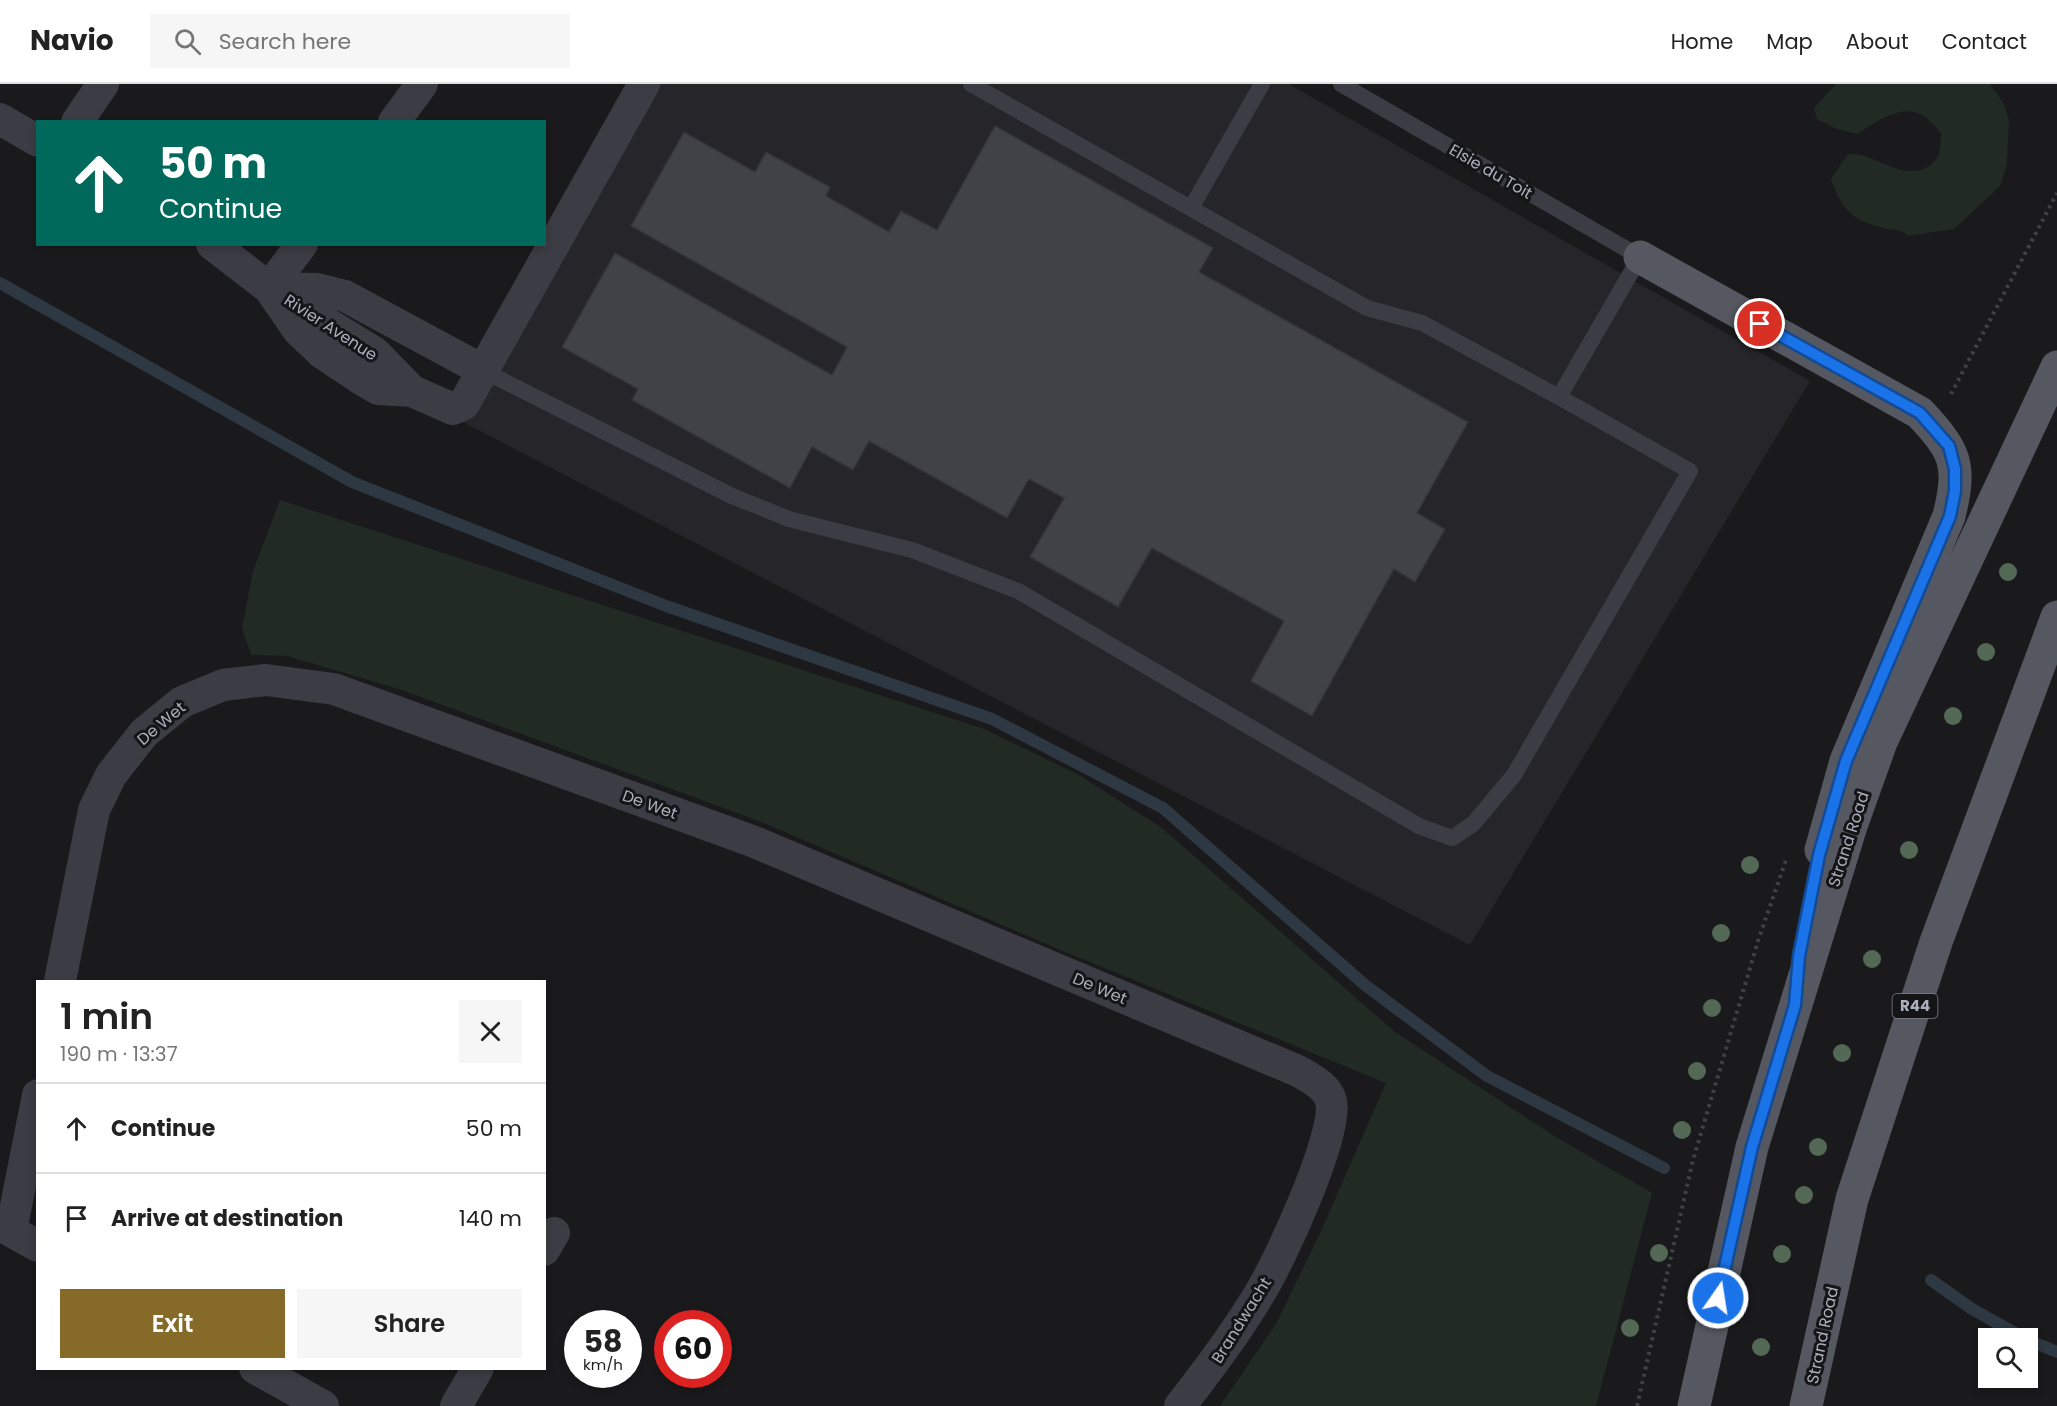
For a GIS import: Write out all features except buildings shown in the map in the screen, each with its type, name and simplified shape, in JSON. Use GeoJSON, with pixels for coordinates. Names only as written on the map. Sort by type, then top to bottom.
{"type":"FeatureCollection","features":[{"type":"Feature","properties":{"kind":"main road"},"geometry":{"type":"LineString","coordinates":[[1640,257],[1920,413],[1949,446],[1955,469],[1955,491],[1950,516],[1846,761],[1819,855],[1799,956],[1795,1005]]}},
{"type":"Feature","properties":{"kind":"main road","name":"Strand Road"},"geometry":{"type":"LineString","coordinates":[[1694,1406],[1752,1147],[1851,826],[1881,742],[2057,367]]}},
{"type":"Feature","properties":{"kind":"main road","name":"Strand Road"},"geometry":{"type":"LineString","coordinates":[[1806,1406],[1852,1199],[1936,942],[2057,617]]}},
{"type":"Feature","properties":{"kind":"street"},"geometry":{"type":"LineString","coordinates":[[78,120],[103,84]]}},
{"type":"Feature","properties":{"kind":"street"},"geometry":{"type":"LineString","coordinates":[[395,120],[422,84]]}},
{"type":"Feature","properties":{"kind":"street"},"geometry":{"type":"LineString","coordinates":[[484,371],[644,84]]}},
{"type":"Feature","properties":{"kind":"street"},"geometry":{"type":"LineString","coordinates":[[0,119],[36,140]]}},
{"type":"Feature","properties":{"kind":"street","name":"Rivier Avenue"},"geometry":{"type":"LineString","coordinates":[[215,246],[269,288],[298,330],[322,353],[378,389],[412,391],[453,409],[464,404],[484,371],[429,342],[408,327],[345,296],[317,289],[269,288]]}},
{"type":"Feature","properties":{"kind":"street"},"geometry":{"type":"LineString","coordinates":[[269,288],[300,246]]}},
{"type":"Feature","properties":{"kind":"street","name":"De Wet"},"geometry":{"type":"LineString","coordinates":[[60,980],[94,810],[111,775],[144,733],[182,702],[223,685],[266,680],[334,689],[752,841],[1298,1071],[1319,1083],[1331,1099],[1332,1124],[1321,1161]]}},
{"type":"Feature","properties":{"kind":"street"},"geometry":{"type":"LineString","coordinates":[[36,1103],[5,1228],[36,1245]]}},
{"type":"Feature","properties":{"kind":"street","name":"Brandwacht"},"geometry":{"type":"LineString","coordinates":[[1180,1406],[1220,1356],[1263,1289],[1321,1161]]}},
{"type":"Feature","properties":{"kind":"street"},"geometry":{"type":"LineString","coordinates":[[259,1370],[322,1406]]}},
{"type":"Feature","properties":{"kind":"street"},"geometry":{"type":"LineString","coordinates":[[456,1406],[477,1370]]}},
{"type":"Feature","properties":{"kind":"lane"},"geometry":{"type":"LineString","coordinates":[[484,371],[732,496],[789,519],[912,550],[1018,591],[1419,826],[1452,838],[1473,824],[1514,775],[1690,471],[1422,323],[1367,308],[971,84]]}},
{"type":"Feature","properties":{"kind":"lane"},"geometry":{"type":"LineString","coordinates":[[1191,208],[1262,84]]}},
{"type":"Feature","properties":{"kind":"lane","name":"Elsie du Toit"},"geometry":{"type":"LineString","coordinates":[[1341,84],[1640,257]]}},
{"type":"Feature","properties":{"kind":"lane"},"geometry":{"type":"LineString","coordinates":[[1559,397],[1640,257]]}},
{"type":"Feature","properties":{"kind":"shaded area"},"geometry":{"type":"Polygon","coordinates":[[[647,84],[1289,84],[1810,381],[1470,945],[453,417],[647,84]]]}},
{"type":"Feature","properties":{"kind":"shaded area"},"geometry":{"type":"Polygon","coordinates":[[[1836,84],[1990,84],[2004,104],[2009,121],[2007,165],[2000,186],[1954,229],[1908,236],[1904,232],[1877,226],[1857,218],[1843,204],[1831,179],[1848,154],[1869,157],[1898,169],[1917,171],[1928,167],[1935,161],[1940,148],[1941,134],[1921,114],[1910,111],[1890,115],[1857,134],[1837,129],[1817,119],[1814,108],[1836,84]]]}},
{"type":"Feature","properties":{"kind":"shaded area"},"geometry":{"type":"Polygon","coordinates":[[[280,500],[984,729],[1079,775],[1162,828],[1395,1032],[1556,1137],[1652,1193],[1596,1406],[1220,1406],[1276,1324],[1322,1229],[1386,1083],[1063,951],[759,821],[399,689],[287,656],[251,655],[242,628],[253,571],[280,500]]]}},
{"type":"Feature","properties":{"kind":"waterway"},"geometry":{"type":"LineString","coordinates":[[0,283],[352,482],[666,606],[992,719],[1163,808],[1365,985],[1487,1076],[1664,1168]]}},
{"type":"Feature","properties":{"kind":"waterway"},"geometry":{"type":"LineString","coordinates":[[1931,1280],[1972,1309],[2006,1328]]}},
{"type":"Feature","properties":{"kind":"waterway"},"geometry":{"type":"LineString","coordinates":[[2038,1344],[2057,1352]]}},
{"type":"Feature","properties":{"kind":"route"},"geometry":{"type":"LineString","coordinates":[[1718,1298],[1752,1147],[1795,1005],[1799,956],[1819,855],[1846,761],[1950,516],[1955,491],[1955,469],[1949,446],[1920,413],[1760,324]]}}]}
